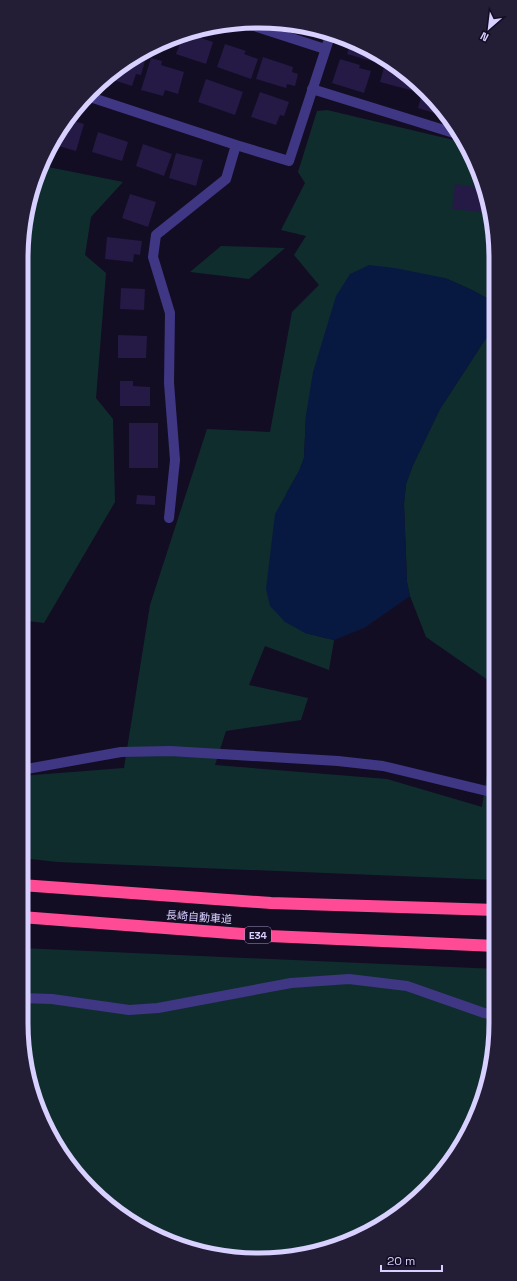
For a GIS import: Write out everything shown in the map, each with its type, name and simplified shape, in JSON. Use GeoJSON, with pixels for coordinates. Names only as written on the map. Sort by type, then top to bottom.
{"type":"FeatureCollection","features":[{"type":"Feature","properties":{"kind":"highway","name":"長崎自動車道"},"geometry":{"type":"LineString","coordinates":[[28,886],[271,903],[489,910]]}},
{"type":"Feature","properties":{"kind":"highway","name":"長崎自動車道"},"geometry":{"type":"LineString","coordinates":[[28,918],[270,936],[489,946]]}},
{"type":"Feature","properties":{"kind":"street"},"geometry":{"type":"LineString","coordinates":[[260,28],[325,49]]}},
{"type":"Feature","properties":{"kind":"street"},"geometry":{"type":"LineString","coordinates":[[94,98],[289,161],[329,39]]}},
{"type":"Feature","properties":{"kind":"street"},"geometry":{"type":"LineString","coordinates":[[312,89],[451,132]]}},
{"type":"Feature","properties":{"kind":"street"},"geometry":{"type":"LineString","coordinates":[[169,518],[175,460],[169,384],[170,313],[153,257],[156,235],[226,179],[236,145]]}},
{"type":"Feature","properties":{"kind":"street"},"geometry":{"type":"LineString","coordinates":[[28,769],[121,752],[170,751],[338,761],[383,766],[489,792]]}},
{"type":"Feature","properties":{"kind":"street"},"geometry":{"type":"LineString","coordinates":[[28,998],[52,999],[129,1010],[158,1008],[291,984],[349,979],[407,986],[489,1014]]}},
{"type":"Feature","properties":{"kind":"green space"},"geometry":{"type":"Polygon","coordinates":[[[327,110],[457,141],[477,184],[485,214],[489,243],[489,299],[445,278],[306,415],[304,458],[299,471],[286,494],[305,633],[334,640],[329,670],[265,646],[249,685],[308,698],[301,720],[226,731],[215,765],[387,779],[482,807],[489,761],[489,880],[58,862],[28,859],[28,775],[124,768],[150,605],[207,429],[270,432],[292,312],[319,285],[294,255],[306,236],[281,230],[305,183],[298,172],[317,111],[327,110]]]}},
{"type":"Feature","properties":{"kind":"green space"},"geometry":{"type":"Polygon","coordinates":[[[47,167],[123,182],[91,217],[85,255],[106,273],[96,398],[113,419],[115,502],[44,623],[28,621],[28,243],[32,214],[40,184],[47,167]]]}},
{"type":"Feature","properties":{"kind":"green space"},"geometry":{"type":"Polygon","coordinates":[[[221,246],[285,248],[249,279],[190,272],[221,246]]]}},
{"type":"Feature","properties":{"kind":"green space"},"geometry":{"type":"Polygon","coordinates":[[[489,334],[489,681],[426,637],[410,596],[407,582],[404,504],[406,484],[413,465],[440,409],[489,334]]]}},
{"type":"Feature","properties":{"kind":"green space"},"geometry":{"type":"Polygon","coordinates":[[[28,948],[489,969],[489,1038],[485,1067],[477,1097],[458,1138],[432,1174],[399,1205],[374,1222],[360,1229],[333,1241],[303,1249],[274,1253],[243,1253],[228,1251],[184,1241],[143,1222],[107,1196],[85,1174],[59,1138],[40,1097],[32,1067],[28,1038],[28,948]]]}},
{"type":"Feature","properties":{"kind":"water"},"geometry":{"type":"Polygon","coordinates":[[[369,265],[395,268],[445,278],[489,299],[489,334],[440,409],[413,465],[406,484],[404,504],[407,582],[410,596],[364,628],[334,640],[305,633],[285,622],[270,606],[266,589],[275,514],[299,471],[304,458],[306,415],[313,372],[336,296],[350,274],[369,265]]]}},
{"type":"Feature","properties":{"kind":"building"},"geometry":{"type":"Polygon","coordinates":[[[198,36],[213,42],[206,64],[176,54],[181,41],[184,40],[198,36]]]}},
{"type":"Feature","properties":{"kind":"building"},"geometry":{"type":"Polygon","coordinates":[[[225,44],[246,51],[244,54],[258,59],[251,79],[217,67],[225,44]]]}},
{"type":"Feature","properties":{"kind":"building"},"geometry":{"type":"Polygon","coordinates":[[[349,47],[376,60],[375,62],[347,54],[349,47]]]}},
{"type":"Feature","properties":{"kind":"building"},"geometry":{"type":"Polygon","coordinates":[[[263,57],[293,67],[292,72],[298,74],[295,86],[287,84],[286,88],[256,79],[263,57]]]}},
{"type":"Feature","properties":{"kind":"building"},"geometry":{"type":"Polygon","coordinates":[[[151,58],[162,61],[161,65],[184,72],[178,94],[165,90],[163,96],[141,90],[151,58]]]}},
{"type":"Feature","properties":{"kind":"building"},"geometry":{"type":"Polygon","coordinates":[[[340,59],[360,65],[359,68],[371,71],[364,93],[332,83],[340,59]]]}},
{"type":"Feature","properties":{"kind":"building"},"geometry":{"type":"Polygon","coordinates":[[[142,60],[145,61],[141,75],[136,74],[132,86],[113,80],[142,60]]]}},
{"type":"Feature","properties":{"kind":"building"},"geometry":{"type":"Polygon","coordinates":[[[385,65],[414,89],[414,91],[380,82],[385,65]]]}},
{"type":"Feature","properties":{"kind":"building"},"geometry":{"type":"Polygon","coordinates":[[[206,79],[243,92],[235,115],[198,102],[206,79]]]}},
{"type":"Feature","properties":{"kind":"building"},"geometry":{"type":"Polygon","coordinates":[[[260,92],[289,102],[284,116],[280,115],[276,125],[251,117],[260,92]]]}},
{"type":"Feature","properties":{"kind":"building"},"geometry":{"type":"Polygon","coordinates":[[[421,96],[438,114],[418,108],[421,96]]]}},
{"type":"Feature","properties":{"kind":"building"},"geometry":{"type":"Polygon","coordinates":[[[74,121],[84,124],[76,151],[58,146],[74,121]]]}},
{"type":"Feature","properties":{"kind":"building"},"geometry":{"type":"Polygon","coordinates":[[[98,132],[128,142],[122,161],[92,152],[98,132]]]}},
{"type":"Feature","properties":{"kind":"building"},"geometry":{"type":"Polygon","coordinates":[[[143,144],[172,154],[164,176],[136,166],[143,144]]]}},
{"type":"Feature","properties":{"kind":"building"},"geometry":{"type":"Polygon","coordinates":[[[176,153],[203,160],[196,186],[169,178],[176,153]]]}},
{"type":"Feature","properties":{"kind":"building"},"geometry":{"type":"Polygon","coordinates":[[[475,183],[477,183],[482,203],[481,212],[452,209],[455,184],[475,187],[475,183]]]}},
{"type":"Feature","properties":{"kind":"building"},"geometry":{"type":"Polygon","coordinates":[[[130,194],[156,202],[148,227],[122,218],[130,194]]]}},
{"type":"Feature","properties":{"kind":"building"},"geometry":{"type":"Polygon","coordinates":[[[107,237],[142,241],[140,255],[134,254],[133,262],[105,259],[107,237]]]}},
{"type":"Feature","properties":{"kind":"building"},"geometry":{"type":"Polygon","coordinates":[[[121,288],[145,289],[144,310],[120,309],[121,288]]]}},
{"type":"Feature","properties":{"kind":"building"},"geometry":{"type":"Polygon","coordinates":[[[118,335],[147,336],[146,358],[118,358],[118,335]]]}},
{"type":"Feature","properties":{"kind":"building"},"geometry":{"type":"Polygon","coordinates":[[[120,381],[133,381],[133,386],[150,387],[150,406],[120,406],[120,381]]]}},
{"type":"Feature","properties":{"kind":"building"},"geometry":{"type":"Polygon","coordinates":[[[129,423],[158,423],[158,468],[129,468],[129,423]]]}},
{"type":"Feature","properties":{"kind":"building"},"geometry":{"type":"Polygon","coordinates":[[[137,495],[155,496],[155,505],[136,504],[137,495]]]}}]}
